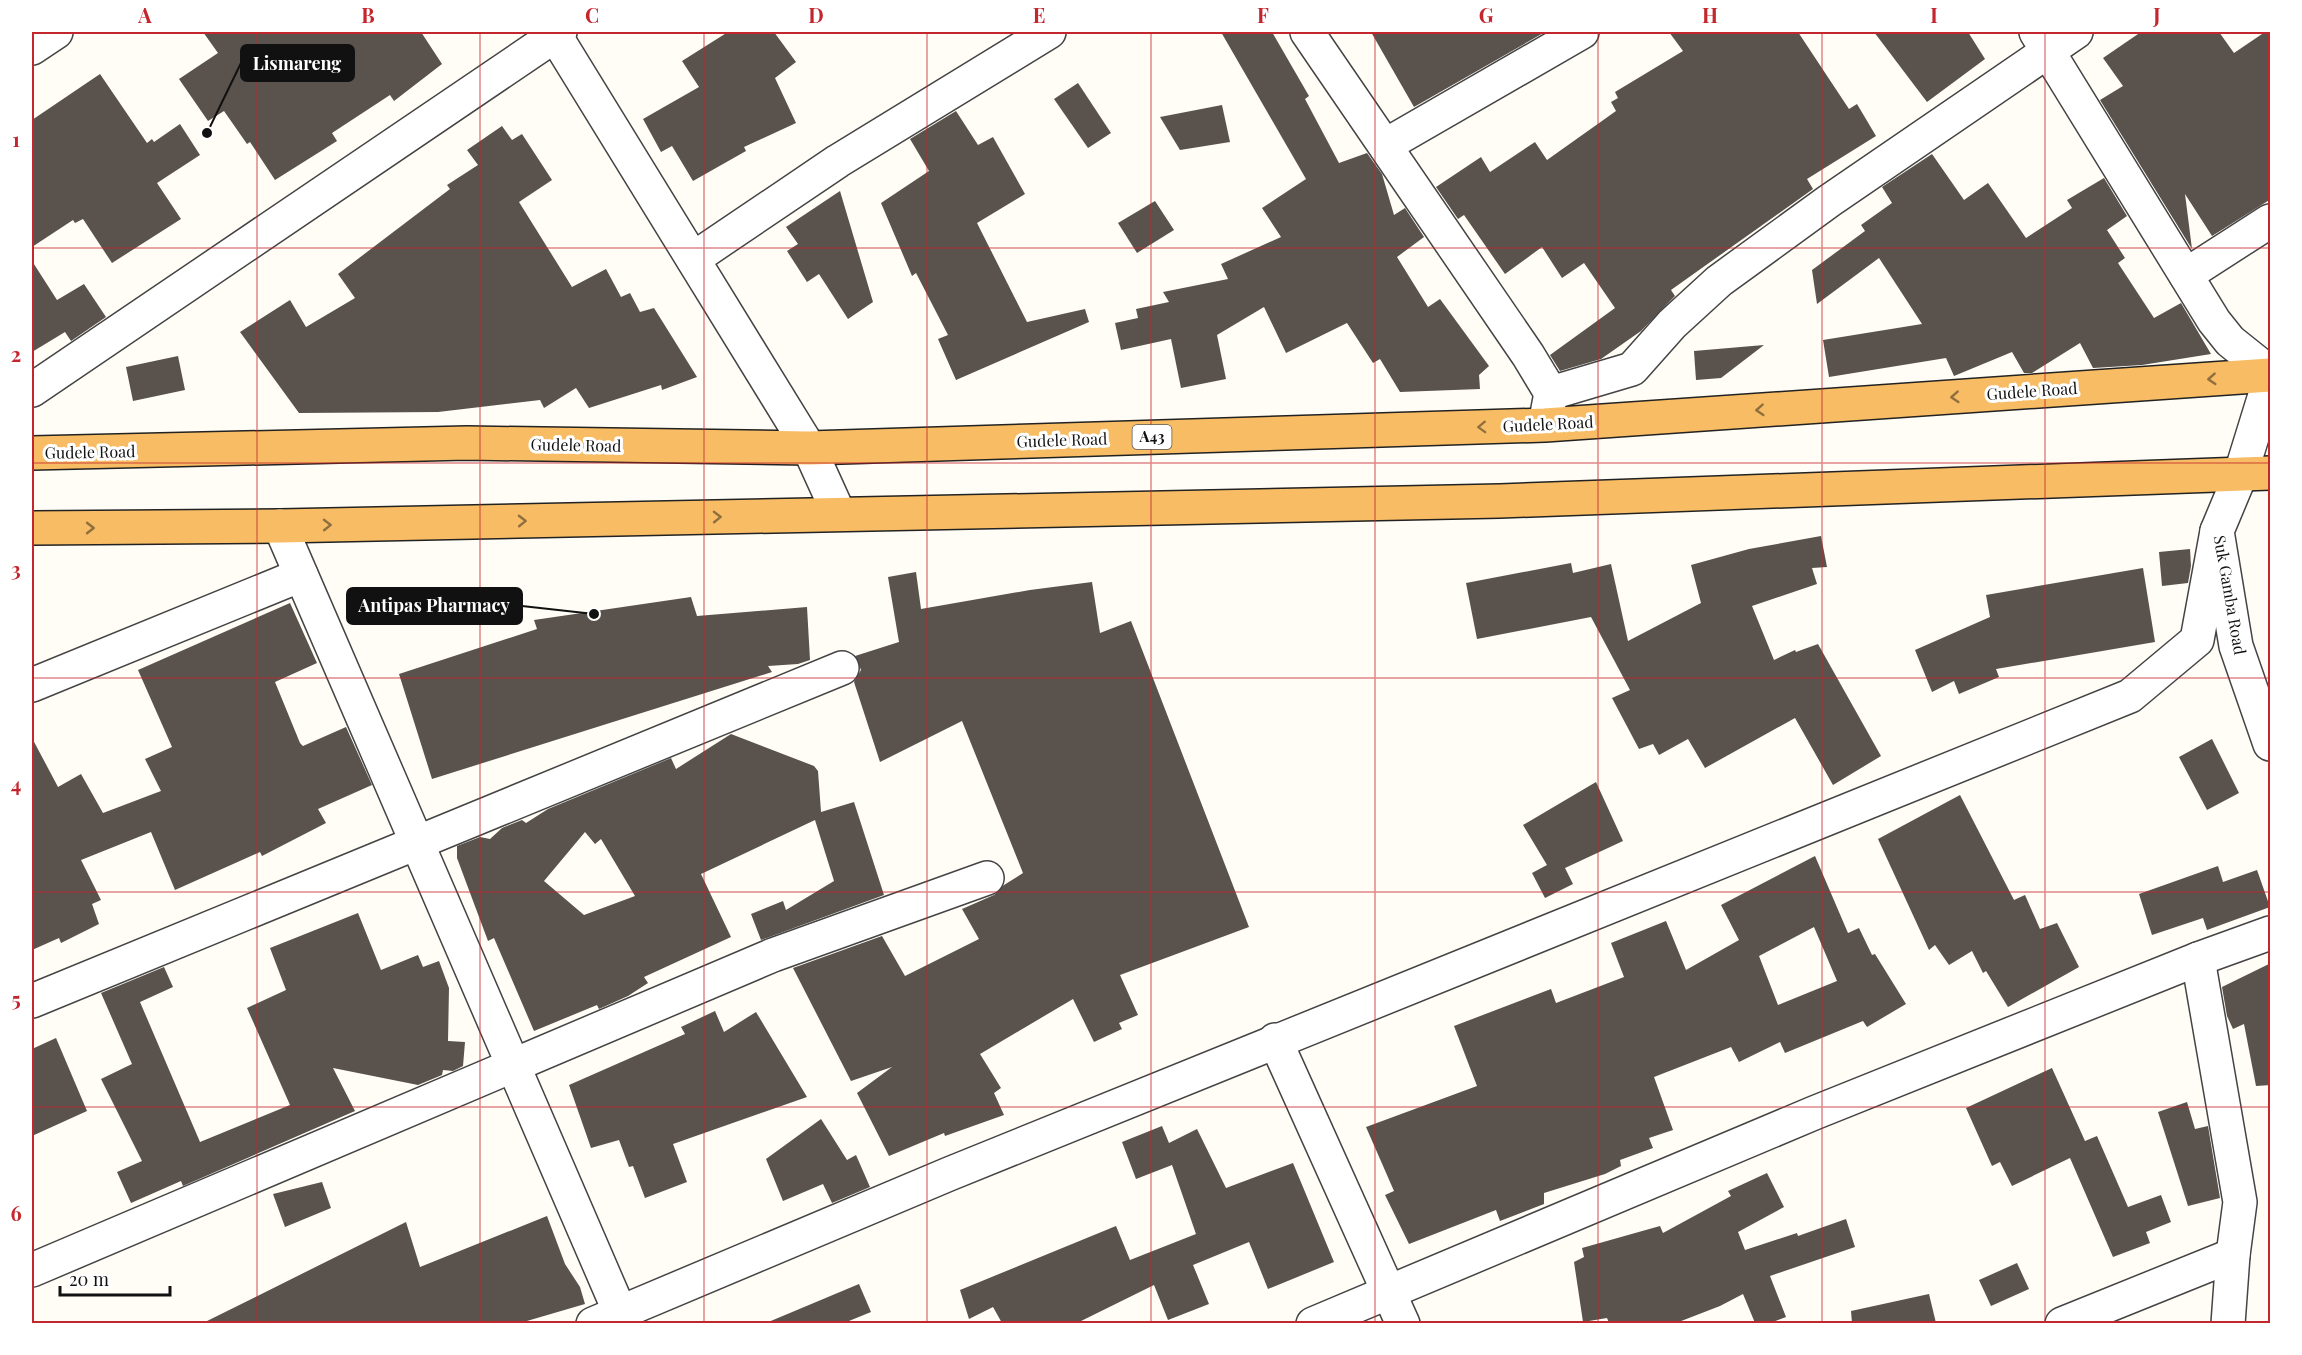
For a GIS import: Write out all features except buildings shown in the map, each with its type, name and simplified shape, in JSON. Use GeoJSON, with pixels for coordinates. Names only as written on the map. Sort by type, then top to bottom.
{"type":"FeatureCollection","features":[{"type":"Feature","properties":{"kind":"highway","name":"Gudele Road"},"geometry":{"type":"LineString","coordinates":[[32,453],[467,443],[809,448],[1545,425],[2271,376]]}},
{"type":"Feature","properties":{"kind":"highway"},"geometry":{"type":"LineString","coordinates":[[32,528],[280,526],[1512,500],[2255,475]]}},
{"type":"Feature","properties":{"kind":"street"},"geometry":{"type":"LineString","coordinates":[[32,48],[56,32]]}},
{"type":"Feature","properties":{"kind":"street"},"geometry":{"type":"LineString","coordinates":[[693,259],[838,161],[1049,32]]}},
{"type":"Feature","properties":{"kind":"street"},"geometry":{"type":"LineString","coordinates":[[1307,32],[1386,145],[1551,393],[1545,425]]}},
{"type":"Feature","properties":{"kind":"street"},"geometry":{"type":"LineString","coordinates":[[1386,145],[1582,32]]}},
{"type":"Feature","properties":{"kind":"street"},"geometry":{"type":"LineString","coordinates":[[1551,393],[1632,369],[1671,324],[1719,282],[2042,40],[2076,32]]}},
{"type":"Feature","properties":{"kind":"street"},"geometry":{"type":"LineString","coordinates":[[32,390],[556,33],[809,448],[839,514]]}},
{"type":"Feature","properties":{"kind":"street"},"geometry":{"type":"LineString","coordinates":[[2042,40],[2186,275],[2230,341],[2271,376]]}},
{"type":"Feature","properties":{"kind":"street"},"geometry":{"type":"LineString","coordinates":[[2186,275],[2271,221]]}},
{"type":"Feature","properties":{"kind":"street","name":"Suk Gamba Road"},"geometry":{"type":"LineString","coordinates":[[2271,376],[2255,475],[2217,531],[2236,646],[2271,744]]}},
{"type":"Feature","properties":{"kind":"street"},"geometry":{"type":"LineString","coordinates":[[280,526],[513,1065],[613,1320],[938,1178],[1111,1110],[1275,1040],[2130,696],[2197,640],[2217,531]]}},
{"type":"Feature","properties":{"kind":"street"},"geometry":{"type":"LineString","coordinates":[[32,685],[301,575]]}},
{"type":"Feature","properties":{"kind":"street"},"geometry":{"type":"LineString","coordinates":[[32,1001],[842,668]]}},
{"type":"Feature","properties":{"kind":"street"},"geometry":{"type":"LineString","coordinates":[[32,1270],[773,956],[987,878]]}},
{"type":"Feature","properties":{"kind":"street"},"geometry":{"type":"LineString","coordinates":[[1314,1323],[1814,1113],[2198,959],[2271,933]]}},
{"type":"Feature","properties":{"kind":"street"},"geometry":{"type":"LineString","coordinates":[[2198,959],[2240,1202],[2228,1323]]}},
{"type":"Feature","properties":{"kind":"street"},"geometry":{"type":"LineString","coordinates":[[1275,1040],[1403,1323]]}},
{"type":"Feature","properties":{"kind":"street"},"geometry":{"type":"LineString","coordinates":[[2062,1323],[2233,1255]]}},
{"type":"Feature","properties":{"kind":"place","name":"Lismareng"},"geometry":{"type":"Point","coordinates":[207,133]}},
{"type":"Feature","properties":{"kind":"place","name":"Antipas Pharmacy"},"geometry":{"type":"Point","coordinates":[594,614]}}]}
